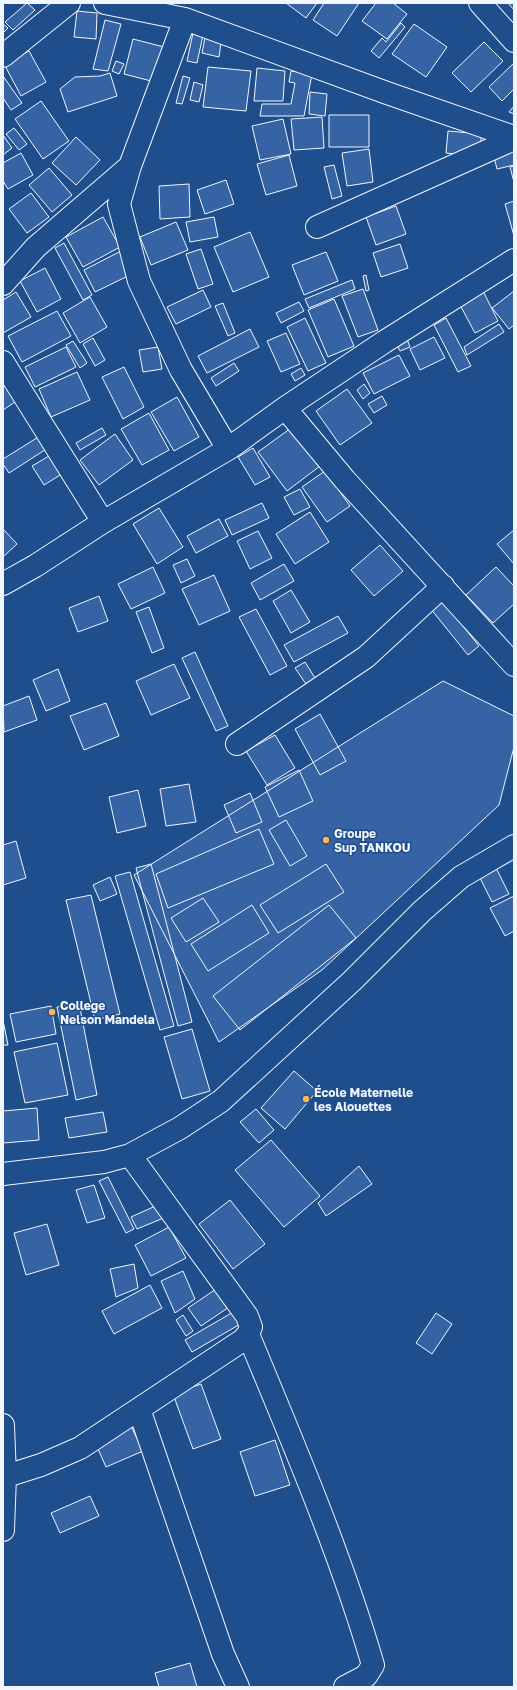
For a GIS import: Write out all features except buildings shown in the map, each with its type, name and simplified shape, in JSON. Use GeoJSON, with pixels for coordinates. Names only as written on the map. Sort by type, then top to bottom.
{"type":"FeatureCollection","features":[{"type":"Feature","properties":{"kind":"street"},"geometry":{"type":"LineString","coordinates":[[3,56],[69,3]]}},
{"type":"Feature","properties":{"kind":"street"},"geometry":{"type":"LineString","coordinates":[[105,3],[185,20],[514,138]]}},
{"type":"Feature","properties":{"kind":"street"},"geometry":{"type":"LineString","coordinates":[[480,3],[514,41]]}},
{"type":"Feature","properties":{"kind":"street"},"geometry":{"type":"LineString","coordinates":[[185,20],[130,166],[119,204],[139,281],[181,370],[228,449]]}},
{"type":"Feature","properties":{"kind":"street"},"geometry":{"type":"LineString","coordinates":[[317,227],[514,138]]}},
{"type":"Feature","properties":{"kind":"street"},"geometry":{"type":"LineString","coordinates":[[3,284],[36,247],[130,166]]}},
{"type":"Feature","properties":{"kind":"street"},"geometry":{"type":"LineString","coordinates":[[3,584],[36,566],[103,522],[228,449],[285,408],[384,342],[514,260]]}},
{"type":"Feature","properties":{"kind":"street"},"geometry":{"type":"LineString","coordinates":[[3,362],[103,522]]}},
{"type":"Feature","properties":{"kind":"street"},"geometry":{"type":"LineString","coordinates":[[285,408],[346,480],[514,666]]}},
{"type":"Feature","properties":{"kind":"street"},"geometry":{"type":"LineString","coordinates":[[237,744],[366,657],[443,586]]}},
{"type":"Feature","properties":{"kind":"street"},"geometry":{"type":"LineString","coordinates":[[3,1174],[104,1162],[130,1155],[174,1132],[221,1101],[352,982],[422,911],[461,877],[514,846]]}},
{"type":"Feature","properties":{"kind":"street"},"geometry":{"type":"LineString","coordinates":[[4,1477],[41,1465],[80,1448],[243,1340],[251,1327],[246,1316],[130,1155]]}},
{"type":"Feature","properties":{"kind":"street"},"geometry":{"type":"LineString","coordinates":[[248,1334],[297,1454],[359,1617],[373,1665],[366,1676],[345,1687]]}},
{"type":"Feature","properties":{"kind":"street"},"geometry":{"type":"LineString","coordinates":[[139,1409],[223,1654],[238,1687]]}},
{"type":"Feature","properties":{"kind":"street"},"geometry":{"type":"LineString","coordinates":[[3,1425],[3,1530]]}},
{"type":"Feature","properties":{"kind":"place","name":"Groupe Sup TANKOU"},"geometry":{"type":"Point","coordinates":[326,840]}},
{"type":"Feature","properties":{"kind":"place","name":"College Nelson Mandela"},"geometry":{"type":"Point","coordinates":[52,1012]}},
{"type":"Feature","properties":{"kind":"place","name":"École Maternelle les Alouettes"},"geometry":{"type":"Point","coordinates":[306,1099]}}]}
